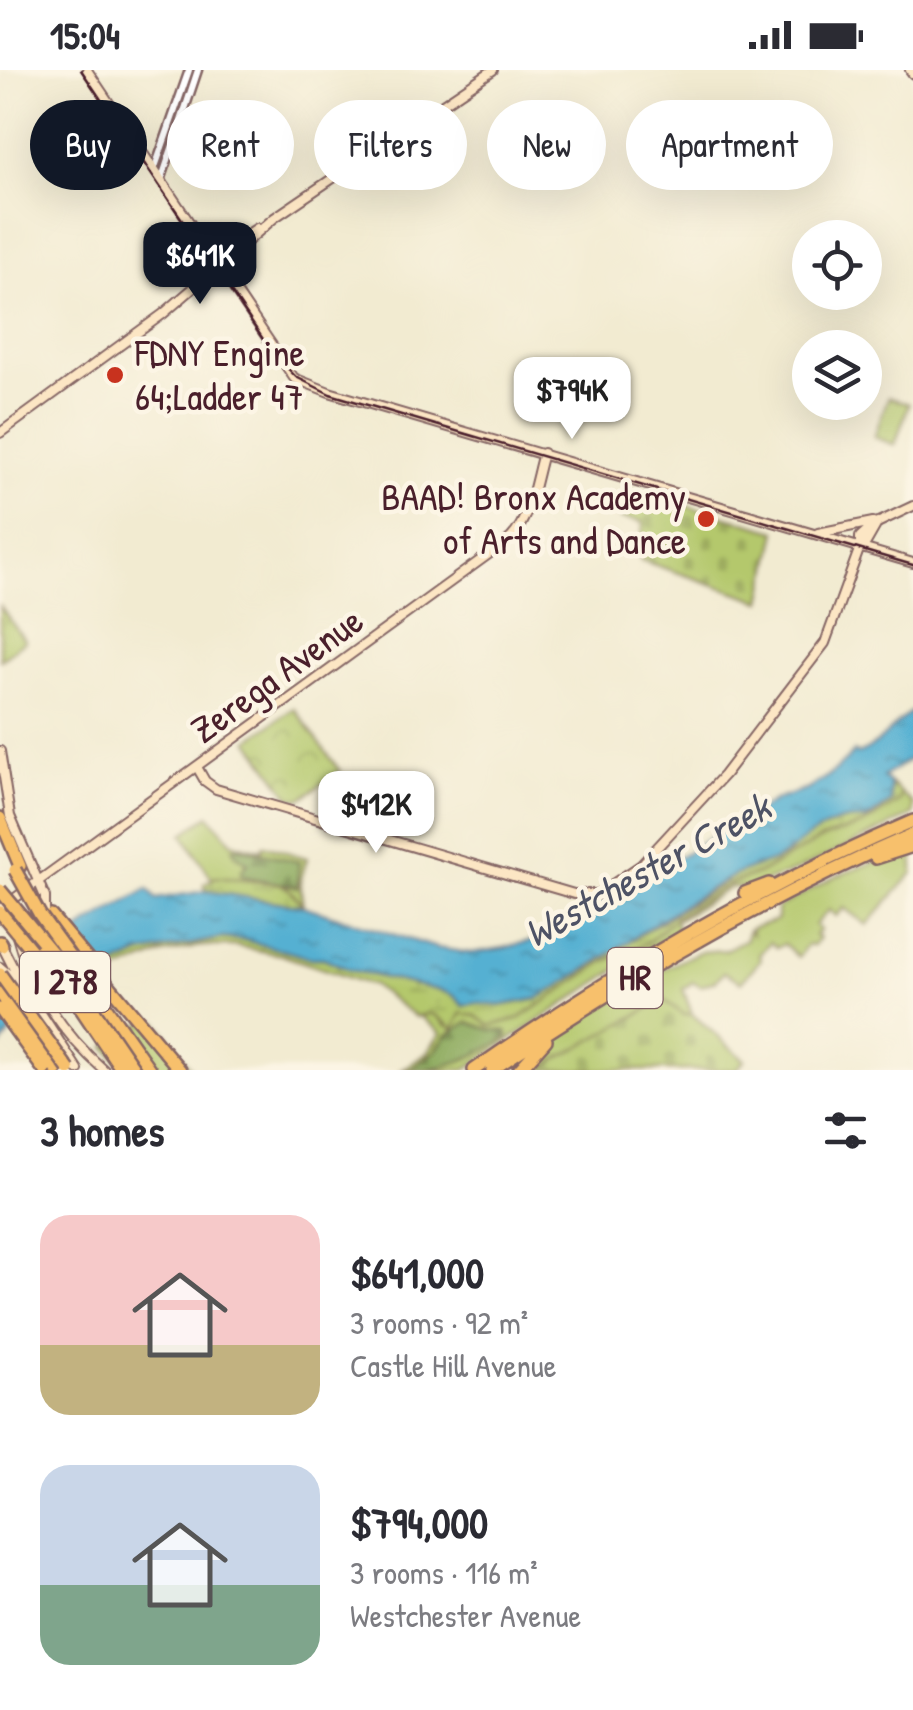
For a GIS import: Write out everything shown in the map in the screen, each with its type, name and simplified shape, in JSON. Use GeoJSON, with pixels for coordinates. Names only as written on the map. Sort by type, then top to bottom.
{"type":"FeatureCollection","features":[{"type":"Feature","properties":{"kind":"highway"},"geometry":{"type":"LineString","coordinates":[[0,818],[18,868],[50,916],[172,1070]]}},
{"type":"Feature","properties":{"kind":"highway","name":"HR"},"geometry":{"type":"LineString","coordinates":[[474,1070],[661,950],[913,821]]}},
{"type":"Feature","properties":{"kind":"highway"},"geometry":{"type":"LineString","coordinates":[[0,834],[40,915],[150,1070]]}},
{"type":"Feature","properties":{"kind":"highway","name":"HR"},"geometry":{"type":"LineString","coordinates":[[492,1070],[573,1016],[784,889],[913,834]]}},
{"type":"Feature","properties":{"kind":"highway"},"geometry":{"type":"LineString","coordinates":[[848,864],[913,846]]}},
{"type":"Feature","properties":{"kind":"highway"},"geometry":{"type":"LineString","coordinates":[[745,893],[767,884],[784,889],[770,910]]}},
{"type":"Feature","properties":{"kind":"highway"},"geometry":{"type":"LineString","coordinates":[[0,890],[61,962],[130,1067]]}},
{"type":"Feature","properties":{"kind":"highway","name":"I 278"},"geometry":{"type":"LineString","coordinates":[[0,899],[130,1067]]}},
{"type":"Feature","properties":{"kind":"highway","name":"I 278"},"geometry":{"type":"LineString","coordinates":[[0,911],[58,985],[113,1070]]}},
{"type":"Feature","properties":{"kind":"highway"},"geometry":{"type":"LineString","coordinates":[[50,916],[180,1070]]}},
{"type":"Feature","properties":{"kind":"highway"},"geometry":{"type":"LineString","coordinates":[[661,950],[681,928]]}},
{"type":"Feature","properties":{"kind":"highway"},"geometry":{"type":"LineString","coordinates":[[651,968],[698,949]]}},
{"type":"Feature","properties":{"kind":"highway"},"geometry":{"type":"LineString","coordinates":[[0,971],[72,1069]]}},
{"type":"Feature","properties":{"kind":"highway"},"geometry":{"type":"LineString","coordinates":[[0,993],[56,1070]]}},
{"type":"Feature","properties":{"kind":"highway"},"geometry":{"type":"LineString","coordinates":[[0,1010],[40,1070]]}},
{"type":"Feature","properties":{"kind":"highway"},"geometry":{"type":"LineString","coordinates":[[519,1070],[573,1016]]}},
{"type":"Feature","properties":{"kind":"highway"},"geometry":{"type":"LineString","coordinates":[[0,1020],[40,1070]]}},
{"type":"Feature","properties":{"kind":"main road"},"geometry":{"type":"LineString","coordinates":[[87,70],[294,378],[329,392],[912,563]]}},
{"type":"Feature","properties":{"kind":"main road"},"geometry":{"type":"LineString","coordinates":[[214,256],[493,70]]}},
{"type":"Feature","properties":{"kind":"main road"},"geometry":{"type":"LineString","coordinates":[[224,262],[274,218]]}},
{"type":"Feature","properties":{"kind":"main road"},"geometry":{"type":"LineString","coordinates":[[0,433],[164,314],[212,272]]}},
{"type":"Feature","properties":{"kind":"main road","name":"Zerega Avenue"},"geometry":{"type":"LineString","coordinates":[[0,911],[512,538],[526,515],[543,453]]}},
{"type":"Feature","properties":{"kind":"main road"},"geometry":{"type":"LineString","coordinates":[[814,533],[878,522],[913,506]]}},
{"type":"Feature","properties":{"kind":"main road"},"geometry":{"type":"LineString","coordinates":[[860,547],[878,522]]}},
{"type":"Feature","properties":{"kind":"main road"},"geometry":{"type":"LineString","coordinates":[[197,767],[216,789],[574,894],[598,894],[641,864],[702,802],[822,647],[860,547],[860,537],[878,522]]}},
{"type":"Feature","properties":{"kind":"main road"},"geometry":{"type":"LineString","coordinates":[[868,539],[877,552]]}},
{"type":"Feature","properties":{"kind":"main road"},"geometry":{"type":"LineString","coordinates":[[0,751],[10,816],[39,882],[46,909],[33,964],[34,982]]}},
{"type":"Feature","properties":{"kind":"main road"},"geometry":{"type":"LineString","coordinates":[[15,929],[24,964],[34,982],[88,1055],[104,1070]]}},
{"type":"Feature","properties":{"kind":"main road"},"geometry":{"type":"LineString","coordinates":[[1,943],[24,987],[56,1032],[72,1069]]}},
{"type":"Feature","properties":{"kind":"main road"},"geometry":{"type":"LineString","coordinates":[[0,971],[24,987]]}},
{"type":"Feature","properties":{"kind":"main road"},"geometry":{"type":"LineString","coordinates":[[56,1032],[80,1054],[88,1055]]}},
{"type":"Feature","properties":{"kind":"street"},"geometry":{"type":"LineString","coordinates":[[154,170],[189,70]]}},
{"type":"Feature","properties":{"kind":"street"},"geometry":{"type":"LineString","coordinates":[[161,181],[198,70]]}},
{"type":"Feature","properties":{"kind":"street"},"geometry":{"type":"LineString","coordinates":[[72,1069],[88,1055]]}},
{"type":"Feature","properties":{"kind":"green space"},"geometry":{"type":"Polygon","coordinates":[[[888,397],[909,404],[895,445],[874,437],[888,397]]]}},
{"type":"Feature","properties":{"kind":"green space"},"geometry":{"type":"Polygon","coordinates":[[[625,489],[777,531],[762,601],[640,560],[643,522],[621,518],[625,489]]]}},
{"type":"Feature","properties":{"kind":"green space"},"geometry":{"type":"Polygon","coordinates":[[[0,606],[25,641],[0,660],[0,606]]]}},
{"type":"Feature","properties":{"kind":"green space"},"geometry":{"type":"Polygon","coordinates":[[[294,708],[340,771],[301,799],[290,797],[249,740],[294,708]]]}},
{"type":"Feature","properties":{"kind":"green space"},"geometry":{"type":"Polygon","coordinates":[[[890,783],[901,793],[900,801],[864,824],[821,839],[759,873],[727,885],[676,917],[647,943],[603,962],[520,1018],[490,1026],[476,1016],[462,1013],[453,1029],[428,1013],[416,1017],[374,986],[282,955],[237,946],[201,946],[159,955],[115,972],[79,996],[72,986],[141,954],[222,938],[324,958],[350,970],[442,991],[464,1006],[499,1006],[537,999],[737,874],[790,852],[798,841],[824,828],[891,802],[890,783]]]}},
{"type":"Feature","properties":{"kind":"green space"},"geometry":{"type":"Polygon","coordinates":[[[901,793],[913,804],[913,815],[798,870],[748,888],[731,887],[675,921],[678,929],[464,1070],[402,1070],[427,1053],[441,1033],[421,1017],[428,1013],[446,1026],[462,1013],[476,1015],[490,1026],[520,1018],[603,962],[647,943],[676,917],[727,885],[759,873],[821,839],[864,824],[899,801],[901,793]]]}},
{"type":"Feature","properties":{"kind":"green space"},"geometry":{"type":"Polygon","coordinates":[[[209,815],[232,843],[262,850],[264,845],[307,858],[300,883],[303,906],[280,886],[212,879],[183,834],[209,815]]]}},
{"type":"Feature","properties":{"kind":"green space"},"geometry":{"type":"Polygon","coordinates":[[[233,848],[299,862],[297,887],[242,876],[241,871],[248,863],[235,854],[233,848]]]}},
{"type":"Feature","properties":{"kind":"green space"},"geometry":{"type":"Polygon","coordinates":[[[913,848],[913,873],[867,925],[844,908],[836,916],[829,910],[815,925],[820,930],[815,935],[819,938],[798,957],[784,944],[777,948],[770,942],[741,982],[724,972],[715,981],[701,986],[693,982],[683,989],[692,1014],[538,1070],[522,1070],[552,1038],[647,977],[699,952],[725,950],[746,939],[748,930],[752,934],[751,928],[777,920],[777,908],[836,876],[913,848]]]}},
{"type":"Feature","properties":{"kind":"green space"},"geometry":{"type":"Polygon","coordinates":[[[215,877],[281,884],[303,906],[206,891],[204,884],[215,877]]]}},
{"type":"Feature","properties":{"kind":"green space"},"geometry":{"type":"Polygon","coordinates":[[[664,1000],[684,1015],[692,1014],[745,1060],[736,1070],[538,1070],[664,1000]]]}},
{"type":"Feature","properties":{"kind":"green space"},"geometry":{"type":"Polygon","coordinates":[[[154,1020],[192,1070],[126,1070],[106,1047],[138,1025],[154,1020]]]}},
{"type":"Feature","properties":{"kind":"green space"},"geometry":{"type":"Polygon","coordinates":[[[468,1022],[507,1031],[508,1037],[461,1061],[410,1070],[436,1050],[447,1035],[468,1022]]]}},
{"type":"Feature","properties":{"kind":"water"},"geometry":{"type":"Polygon","coordinates":[[[913,711],[913,757],[883,777],[890,783],[891,802],[866,820],[835,823],[777,859],[733,876],[537,999],[499,1006],[464,1006],[442,991],[350,970],[324,958],[222,938],[141,954],[72,986],[50,990],[34,1003],[0,1047],[0,1005],[41,979],[37,964],[89,923],[148,889],[156,899],[206,891],[303,906],[437,948],[471,953],[504,948],[549,936],[718,833],[778,799],[808,789],[854,752],[858,754],[873,745],[913,711]]]}},
{"type":"Feature","properties":{"kind":"railway"},"geometry":{"type":"LineString","coordinates":[[81,70],[271,351],[296,377],[330,394],[913,565]]}},
{"type":"Feature","properties":{"kind":"place","name":"FDNY Engine 64;Ladder 47"},"geometry":{"type":"Point","coordinates":[115,375]}},
{"type":"Feature","properties":{"kind":"place","name":"BAAD! Bronx Academy of Arts and Dance"},"geometry":{"type":"Point","coordinates":[706,519]}},
{"type":"Feature","properties":{"kind":"water label","name":"Westchester Creek"},"geometry":{"type":"Point","coordinates":[647,870]}}]}
